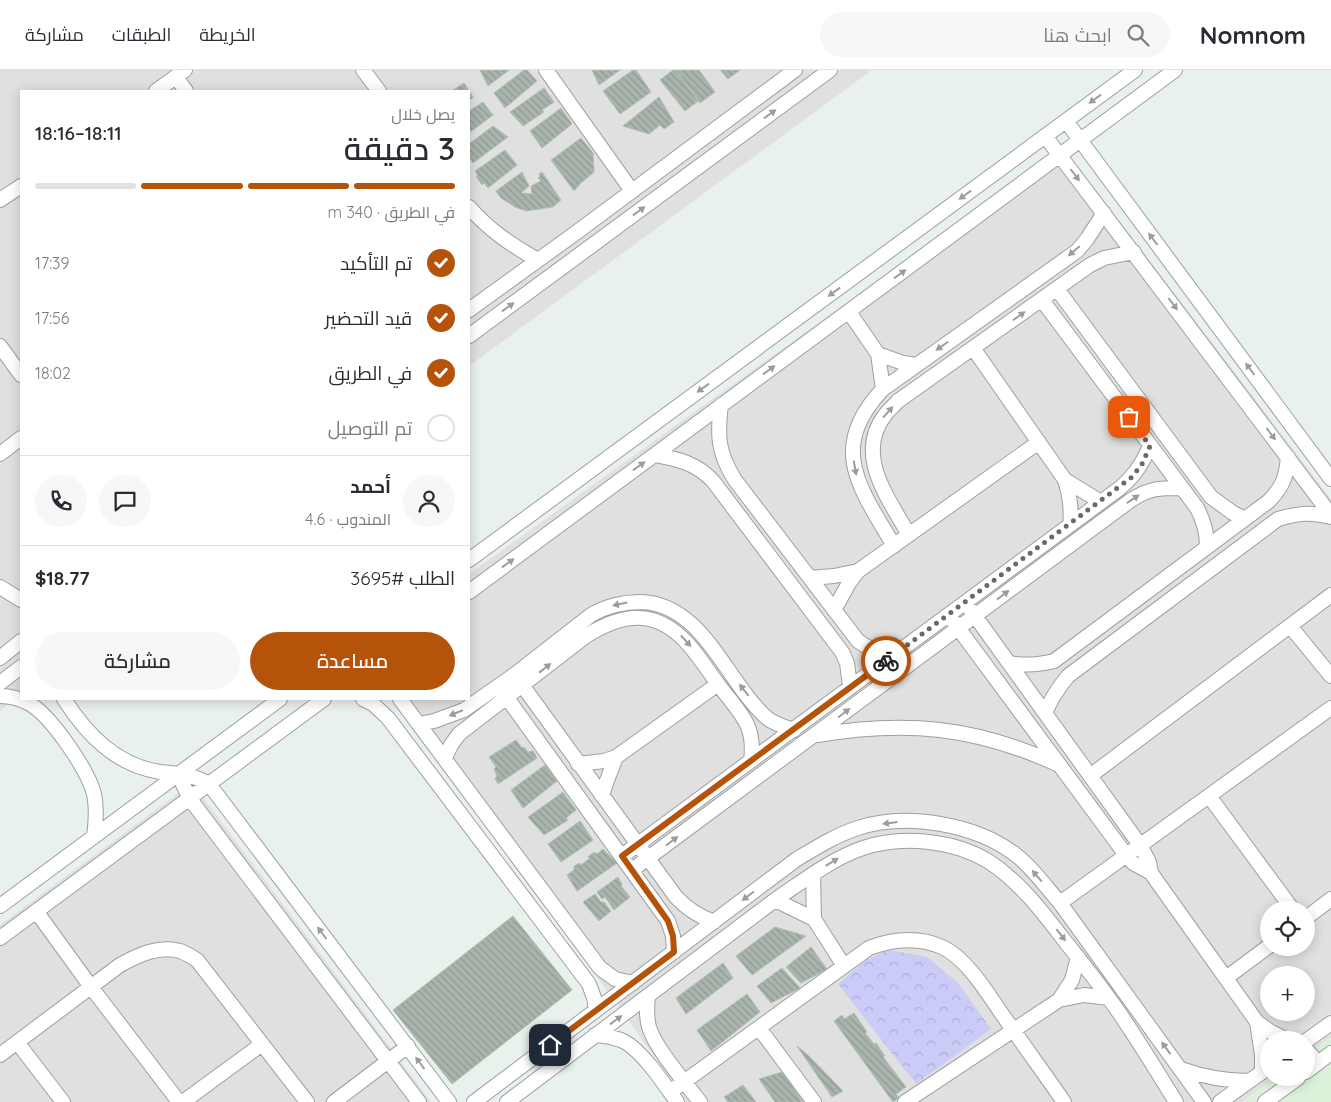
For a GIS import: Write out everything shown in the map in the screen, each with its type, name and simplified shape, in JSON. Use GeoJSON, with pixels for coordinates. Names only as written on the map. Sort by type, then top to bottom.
{"type":"FeatureCollection","features":[{"type":"Feature","properties":{"kind":"street"},"geometry":{"type":"LineString","coordinates":[[363,70],[378,90]]}},
{"type":"Feature","properties":{"kind":"street"},"geometry":{"type":"LineString","coordinates":[[546,70],[632,191]]}},
{"type":"Feature","properties":{"kind":"street"},"geometry":{"type":"LineString","coordinates":[[470,309],[795,70]]}},
{"type":"Feature","properties":{"kind":"street"},"geometry":{"type":"LineString","coordinates":[[470,335],[830,70]]}},
{"type":"Feature","properties":{"kind":"street"},"geometry":{"type":"LineString","coordinates":[[470,559],[1135,70]]}},
{"type":"Feature","properties":{"kind":"street"},"geometry":{"type":"LineString","coordinates":[[470,591],[1175,70]]}},
{"type":"Feature","properties":{"kind":"street"},"geometry":{"type":"LineString","coordinates":[[157,90],[180,74],[186,90]]}},
{"type":"Feature","properties":{"kind":"street"},"geometry":{"type":"LineString","coordinates":[[1066,121],[1331,478]]}},
{"type":"Feature","properties":{"kind":"street"},"geometry":{"type":"LineString","coordinates":[[1045,136],[1331,516]]}},
{"type":"Feature","properties":{"kind":"street"},"geometry":{"type":"LineString","coordinates":[[0,200],[20,187]]}},
{"type":"Feature","properties":{"kind":"street"},"geometry":{"type":"LineString","coordinates":[[470,208],[482,222],[502,239],[538,260]]}},
{"type":"Feature","properties":{"kind":"street"},"geometry":{"type":"LineString","coordinates":[[894,546],[864,495],[855,473],[852,449],[857,425],[868,404],[882,389],[1077,251],[1092,233],[1104,213]]}},
{"type":"Feature","properties":{"kind":"street"},"geometry":{"type":"LineString","coordinates":[[909,535],[874,469],[872,450],[875,432],[885,415],[898,401],[1090,265],[1104,258],[1134,252]]}},
{"type":"Feature","properties":{"kind":"street"},"geometry":{"type":"LineString","coordinates":[[1057,289],[1212,497],[1233,513],[1245,519]]}},
{"type":"Feature","properties":{"kind":"street"},"geometry":{"type":"LineString","coordinates":[[1042,300],[1197,508],[1207,534],[1207,547]]}},
{"type":"Feature","properties":{"kind":"street"},"geometry":{"type":"LineString","coordinates":[[849,312],[878,354],[882,389]]}},
{"type":"Feature","properties":{"kind":"street"},"geometry":{"type":"LineString","coordinates":[[0,346],[20,374]]}},
{"type":"Feature","properties":{"kind":"street"},"geometry":{"type":"LineString","coordinates":[[973,348],[1065,480],[1072,510],[1070,525]]}},
{"type":"Feature","properties":{"kind":"street"},"geometry":{"type":"LineString","coordinates":[[878,354],[903,363],[916,365]]}},
{"type":"Feature","properties":{"kind":"street"},"geometry":{"type":"LineString","coordinates":[[721,405],[718,427],[719,441],[727,468],[858,641],[868,649],[892,656]]}},
{"type":"Feature","properties":{"kind":"street"},"geometry":{"type":"LineString","coordinates":[[0,454],[20,439]]}},
{"type":"Feature","properties":{"kind":"street"},"geometry":{"type":"LineString","coordinates":[[834,610],[848,584],[858,571],[1039,442]]}},
{"type":"Feature","properties":{"kind":"street"},"geometry":{"type":"LineString","coordinates":[[622,856],[1101,502],[1132,477],[1142,464],[1150,446]]}},
{"type":"Feature","properties":{"kind":"street"},"geometry":{"type":"LineString","coordinates":[[654,455],[686,461],[705,472],[835,642],[847,663],[850,686]]}},
{"type":"Feature","properties":{"kind":"street"},"geometry":{"type":"LineString","coordinates":[[1009,663],[1024,666],[1054,661],[1269,501],[1280,489],[1287,474],[1288,457]]}},
{"type":"Feature","properties":{"kind":"street"},"geometry":{"type":"LineString","coordinates":[[1065,480],[1101,502]]}},
{"type":"Feature","properties":{"kind":"street"},"geometry":{"type":"LineString","coordinates":[[632,870],[1145,491],[1161,488],[1181,488]]}},
{"type":"Feature","properties":{"kind":"street"},"geometry":{"type":"LineString","coordinates":[[1197,508],[1212,497]]}},
{"type":"Feature","properties":{"kind":"street"},"geometry":{"type":"LineString","coordinates":[[1046,713],[1058,687],[1068,676],[1278,519],[1305,513],[1331,516]]}},
{"type":"Feature","properties":{"kind":"street"},"geometry":{"type":"LineString","coordinates":[[810,578],[858,571]]}},
{"type":"Feature","properties":{"kind":"street"},"geometry":{"type":"LineString","coordinates":[[0,587],[20,599]]}},
{"type":"Feature","properties":{"kind":"street"},"geometry":{"type":"LineString","coordinates":[[1090,776],[1331,595]]}},
{"type":"Feature","properties":{"kind":"street"},"geometry":{"type":"LineString","coordinates":[[1139,598],[1151,614]]}},
{"type":"Feature","properties":{"kind":"street"},"geometry":{"type":"LineString","coordinates":[[445,758],[459,734],[503,692],[591,615],[600,610],[632,602],[652,603],[670,609],[688,621],[759,710],[772,722],[794,730]]}},
{"type":"Feature","properties":{"kind":"street"},"geometry":{"type":"LineString","coordinates":[[965,602],[1140,845],[1149,862],[1151,873],[1257,1022],[1270,1031]]}},
{"type":"Feature","properties":{"kind":"street"},"geometry":{"type":"LineString","coordinates":[[948,615],[1126,855],[1133,863],[1151,873]]}},
{"type":"Feature","properties":{"kind":"street"},"geometry":{"type":"LineString","coordinates":[[518,680],[604,625],[623,618],[642,618],[661,623],[678,633],[690,645],[745,720],[752,739],[751,761]]}},
{"type":"Feature","properties":{"kind":"street"},"geometry":{"type":"LineString","coordinates":[[1290,626],[1331,676]]}},
{"type":"Feature","properties":{"kind":"street"},"geometry":{"type":"LineString","coordinates":[[835,642],[850,631]]}},
{"type":"Feature","properties":{"kind":"street"},"geometry":{"type":"LineString","coordinates":[[0,658],[20,642]]}},
{"type":"Feature","properties":{"kind":"street"},"geometry":{"type":"LineString","coordinates":[[0,683],[20,668]]}},
{"type":"Feature","properties":{"kind":"street"},"geometry":{"type":"LineString","coordinates":[[518,680],[676,897],[686,908],[714,922]]}},
{"type":"Feature","properties":{"kind":"street"},"geometry":{"type":"LineString","coordinates":[[578,764],[604,761],[616,757],[718,684]]}},
{"type":"Feature","properties":{"kind":"street"},"geometry":{"type":"LineString","coordinates":[[419,724],[434,721],[464,710],[503,692]]}},
{"type":"Feature","properties":{"kind":"street"},"geometry":{"type":"LineString","coordinates":[[503,692],[668,921],[673,936],[674,952]]}},
{"type":"Feature","properties":{"kind":"street"},"geometry":{"type":"LineString","coordinates":[[0,696],[20,699]]}},
{"type":"Feature","properties":{"kind":"street"},"geometry":{"type":"LineString","coordinates":[[22,700],[40,712],[78,760],[88,778],[93,792],[96,814],[94,836]]}},
{"type":"Feature","properties":{"kind":"street"},"geometry":{"type":"LineString","coordinates":[[65,700],[95,738],[110,753],[142,768],[194,776],[209,784],[449,1102]]}},
{"type":"Feature","properties":{"kind":"street"},"geometry":{"type":"LineString","coordinates":[[0,906],[279,700]]}},
{"type":"Feature","properties":{"kind":"street"},"geometry":{"type":"LineString","coordinates":[[0,938],[323,700]]}},
{"type":"Feature","properties":{"kind":"street"},"geometry":{"type":"LineString","coordinates":[[365,700],[373,704],[388,718]]}},
{"type":"Feature","properties":{"kind":"street"},"geometry":{"type":"LineString","coordinates":[[596,1010],[589,984],[388,718],[385,713],[389,704],[401,702],[419,724],[591,956],[607,974],[615,979],[633,982]]}},
{"type":"Feature","properties":{"kind":"street"},"geometry":{"type":"LineString","coordinates":[[1060,903],[1331,708]]}},
{"type":"Feature","properties":{"kind":"street"},"geometry":{"type":"LineString","coordinates":[[745,720],[752,723],[756,721],[760,714],[759,710]]}},
{"type":"Feature","properties":{"kind":"street"},"geometry":{"type":"LineString","coordinates":[[814,736],[852,729],[889,726],[927,728],[964,733],[1001,742],[1059,765]]}},
{"type":"Feature","properties":{"kind":"street"},"geometry":{"type":"LineString","coordinates":[[602,796],[616,757]]}},
{"type":"Feature","properties":{"kind":"street"},"geometry":{"type":"LineString","coordinates":[[178,774],[190,798],[419,1102]]}},
{"type":"Feature","properties":{"kind":"street"},"geometry":{"type":"LineString","coordinates":[[1209,796],[1286,901]]}},
{"type":"Feature","properties":{"kind":"street"},"geometry":{"type":"LineString","coordinates":[[474,1102],[797,859],[826,841],[860,828],[895,822],[930,823],[965,830],[993,839],[1017,855],[1060,903],[1204,1102]]}},
{"type":"Feature","properties":{"kind":"street"},"geometry":{"type":"LineString","coordinates":[[507,1102],[776,900],[835,859],[864,848],[895,842],[927,842],[958,848],[986,860],[1018,885],[1045,914],[1109,998],[1176,1102]]}},
{"type":"Feature","properties":{"kind":"street"},"geometry":{"type":"LineString","coordinates":[[813,874],[814,918],[844,966]]}},
{"type":"Feature","properties":{"kind":"street"},"geometry":{"type":"LineString","coordinates":[[1315,911],[1331,899]]}},
{"type":"Feature","properties":{"kind":"street"},"geometry":{"type":"LineString","coordinates":[[776,900],[814,918]]}},
{"type":"Feature","properties":{"kind":"street"},"geometry":{"type":"LineString","coordinates":[[36,911],[90,987],[181,1102],[262,1044]]}},
{"type":"Feature","properties":{"kind":"street"},"geometry":{"type":"LineString","coordinates":[[595,1036],[610,1036],[632,1047],[674,1097],[685,1082],[869,948],[887,941],[906,939],[925,941],[944,948],[957,957],[977,979],[1064,1102]]}},
{"type":"Feature","properties":{"kind":"street"},"geometry":{"type":"LineString","coordinates":[[0,1055],[120,965],[138,955],[159,950],[180,951],[197,960],[307,1102]]}},
{"type":"Feature","properties":{"kind":"street"},"geometry":{"type":"LineString","coordinates":[[1226,978],[1260,953]]}},
{"type":"Feature","properties":{"kind":"street"},"geometry":{"type":"LineString","coordinates":[[577,968],[589,969],[592,965],[591,956]]}},
{"type":"Feature","properties":{"kind":"street"},"geometry":{"type":"LineString","coordinates":[[905,1102],[1059,1000],[1072,980],[1078,957]]}},
{"type":"Feature","properties":{"kind":"street"},"geometry":{"type":"LineString","coordinates":[[648,996],[649,1028],[656,1042],[700,1102]]}},
{"type":"Feature","properties":{"kind":"street"},"geometry":{"type":"LineString","coordinates":[[1059,1000],[1084,996],[1109,998]]}},
{"type":"Feature","properties":{"kind":"street"},"geometry":{"type":"LineString","coordinates":[[1257,1022],[1260,1035]]}},
{"type":"Feature","properties":{"kind":"street"},"geometry":{"type":"LineString","coordinates":[[1315,1035],[1331,1023]]}},
{"type":"Feature","properties":{"kind":"street"},"geometry":{"type":"LineString","coordinates":[[758,1028],[814,1102]]}},
{"type":"Feature","properties":{"kind":"street"},"geometry":{"type":"LineString","coordinates":[[17,1042],[63,1102]]}},
{"type":"Feature","properties":{"kind":"street"},"geometry":{"type":"LineString","coordinates":[[334,1102],[408,1046]]}},
{"type":"Feature","properties":{"kind":"street"},"geometry":{"type":"LineString","coordinates":[[1315,1065],[1331,1054]]}},
{"type":"Feature","properties":{"kind":"street"},"geometry":{"type":"LineString","coordinates":[[1181,1069],[1215,1079],[1249,1081]]}},
{"type":"Feature","properties":{"kind":"street"},"geometry":{"type":"LineString","coordinates":[[1220,1102],[1260,1073]]}},
{"type":"Feature","properties":{"kind":"street"},"geometry":{"type":"LineString","coordinates":[[1265,1102],[1287,1086]]}},
{"type":"Feature","properties":{"kind":"shaded area"},"geometry":{"type":"Polygon","coordinates":[[[0,70],[872,70],[470,365],[470,90],[20,90],[20,696],[0,711],[0,70]]]}},
{"type":"Feature","properties":{"kind":"shaded area"},"geometry":{"type":"Polygon","coordinates":[[[1063,147],[1331,499],[1331,1037],[1315,1049],[1315,1031],[1260,1031],[1260,1086],[1264,1086],[1241,1102],[686,1102],[617,1004],[391,700],[470,700],[470,573],[1063,147]]]}},
{"type":"Feature","properties":{"kind":"shaded area"},"geometry":{"type":"Polygon","coordinates":[[[192,783],[431,1102],[0,1102],[0,925],[192,783]]]}},
{"type":"Feature","properties":{"kind":"shaded area"},"geometry":{"type":"Polygon","coordinates":[[[1331,1037],[1331,1102],[1241,1102],[1264,1086],[1315,1086],[1315,1049],[1331,1037]]]}},
{"type":"Feature","properties":{"kind":"green space"},"geometry":{"type":"Polygon","coordinates":[[[889,950],[927,957],[958,983],[991,1029],[916,1084],[838,984],[866,960],[889,950]]]}},
{"type":"Feature","properties":{"kind":"building"},"geometry":{"type":"Polygon","coordinates":[[[480,70],[509,70],[488,86],[480,70]]]}},
{"type":"Feature","properties":{"kind":"building"},"geometry":{"type":"Polygon","coordinates":[[[524,70],[527,70],[537,81],[505,108],[494,93],[524,70]]]}},
{"type":"Feature","properties":{"kind":"building"},"geometry":{"type":"Polygon","coordinates":[[[592,70],[620,70],[599,85],[592,70]]]}},
{"type":"Feature","properties":{"kind":"building"},"geometry":{"type":"Polygon","coordinates":[[[633,70],[636,70],[651,92],[620,114],[603,91],[633,70]]]}},
{"type":"Feature","properties":{"kind":"building"},"geometry":{"type":"Polygon","coordinates":[[[673,70],[676,70],[698,101],[685,111],[660,80],[673,70]]]}},
{"type":"Feature","properties":{"kind":"building"},"geometry":{"type":"Polygon","coordinates":[[[676,70],[699,70],[715,92],[700,103],[676,70]]]}},
{"type":"Feature","properties":{"kind":"building"},"geometry":{"type":"Polygon","coordinates":[[[720,70],[740,70],[728,79],[720,70]]]}},
{"type":"Feature","properties":{"kind":"building"},"geometry":{"type":"Polygon","coordinates":[[[464,83],[468,90],[454,90],[464,83]]]}},
{"type":"Feature","properties":{"kind":"building"},"geometry":{"type":"Polygon","coordinates":[[[544,88],[554,102],[542,110],[544,112],[523,126],[510,112],[544,88]]]}},
{"type":"Feature","properties":{"kind":"building"},"geometry":{"type":"Polygon","coordinates":[[[659,97],[674,122],[664,129],[660,125],[649,134],[623,126],[659,97]]]}},
{"type":"Feature","properties":{"kind":"building"},"geometry":{"type":"Polygon","coordinates":[[[483,102],[493,115],[470,132],[470,110],[483,102]]]}},
{"type":"Feature","properties":{"kind":"building"},"geometry":{"type":"Polygon","coordinates":[[[561,108],[572,124],[542,148],[530,131],[561,108]]]}},
{"type":"Feature","properties":{"kind":"building"},"geometry":{"type":"Polygon","coordinates":[[[493,126],[508,137],[473,163],[470,158],[470,143],[493,126]]]}},
{"type":"Feature","properties":{"kind":"building"},"geometry":{"type":"Polygon","coordinates":[[[581,138],[593,153],[594,172],[574,191],[551,160],[581,138]]]}},
{"type":"Feature","properties":{"kind":"building"},"geometry":{"type":"Polygon","coordinates":[[[505,150],[517,165],[488,188],[484,183],[482,185],[475,171],[505,150]]]}},
{"type":"Feature","properties":{"kind":"building"},"geometry":{"type":"Polygon","coordinates":[[[522,172],[529,186],[521,193],[532,194],[531,186],[541,181],[538,178],[542,172],[561,200],[553,207],[526,211],[515,207],[501,198],[496,191],[522,172]]]}},
{"type":"Feature","properties":{"kind":"building"},"geometry":{"type":"Polygon","coordinates":[[[516,740],[528,752],[533,751],[537,758],[498,784],[495,778],[497,776],[494,769],[496,767],[489,757],[516,740]]]}},
{"type":"Feature","properties":{"kind":"building"},"geometry":{"type":"Polygon","coordinates":[[[545,765],[557,781],[523,808],[511,790],[545,765]]]}},
{"type":"Feature","properties":{"kind":"building"},"geometry":{"type":"Polygon","coordinates":[[[563,792],[576,810],[566,818],[568,820],[544,835],[528,817],[563,792]]]}},
{"type":"Feature","properties":{"kind":"building"},"geometry":{"type":"Polygon","coordinates":[[[580,821],[593,840],[561,862],[548,844],[580,821]]]}},
{"type":"Feature","properties":{"kind":"building"},"geometry":{"type":"Polygon","coordinates":[[[603,849],[617,863],[577,891],[567,875],[574,870],[574,866],[580,863],[581,865],[594,852],[597,854],[603,849]]]}},
{"type":"Feature","properties":{"kind":"building"},"geometry":{"type":"Polygon","coordinates":[[[618,877],[622,884],[621,886],[630,897],[614,910],[605,897],[602,899],[597,892],[618,877]]]}},
{"type":"Feature","properties":{"kind":"building"},"geometry":{"type":"Polygon","coordinates":[[[595,894],[611,911],[599,921],[583,902],[595,894]]]}},
{"type":"Feature","properties":{"kind":"building"},"geometry":{"type":"Polygon","coordinates":[[[513,916],[572,990],[452,1084],[393,1010],[513,916]]]}},
{"type":"Feature","properties":{"kind":"building"},"geometry":{"type":"Polygon","coordinates":[[[775,927],[806,936],[752,975],[736,956],[775,927]]]}},
{"type":"Feature","properties":{"kind":"building"},"geometry":{"type":"Polygon","coordinates":[[[811,947],[827,969],[801,983],[786,967],[811,947]]]}},
{"type":"Feature","properties":{"kind":"building"},"geometry":{"type":"Polygon","coordinates":[[[723,963],[733,978],[686,1014],[676,998],[723,963]]]}},
{"type":"Feature","properties":{"kind":"building"},"geometry":{"type":"Polygon","coordinates":[[[782,968],[800,988],[771,1003],[757,986],[782,968]]]}},
{"type":"Feature","properties":{"kind":"building"},"geometry":{"type":"Polygon","coordinates":[[[747,994],[760,1012],[711,1051],[697,1030],[747,994]]]}},
{"type":"Feature","properties":{"kind":"building"},"geometry":{"type":"Polygon","coordinates":[[[854,1013],[867,1032],[865,1033],[874,1044],[876,1043],[885,1056],[883,1057],[906,1087],[896,1094],[899,1098],[893,1102],[834,1021],[842,1015],[844,1019],[854,1013]]]}},
{"type":"Feature","properties":{"kind":"building"},"geometry":{"type":"Polygon","coordinates":[[[797,1046],[809,1056],[843,1091],[832,1097],[797,1046]]]}},
{"type":"Feature","properties":{"kind":"building"},"geometry":{"type":"Polygon","coordinates":[[[782,1072],[803,1102],[775,1102],[759,1079],[782,1072]]]}},
{"type":"Feature","properties":{"kind":"building"},"geometry":{"type":"Polygon","coordinates":[[[743,1085],[756,1102],[728,1102],[724,1097],[743,1085]]]}},
{"type":"Feature","properties":{"kind":"way so far"},"geometry":{"type":"LineString","coordinates":[[886,661],[1120,488],[1132,477],[1142,464],[1150,446],[1129,417]]}},
{"type":"Feature","properties":{"kind":"route"},"geometry":{"type":"LineString","coordinates":[[550,1045],[674,952],[673,936],[668,921],[622,856],[886,661]]}}]}
